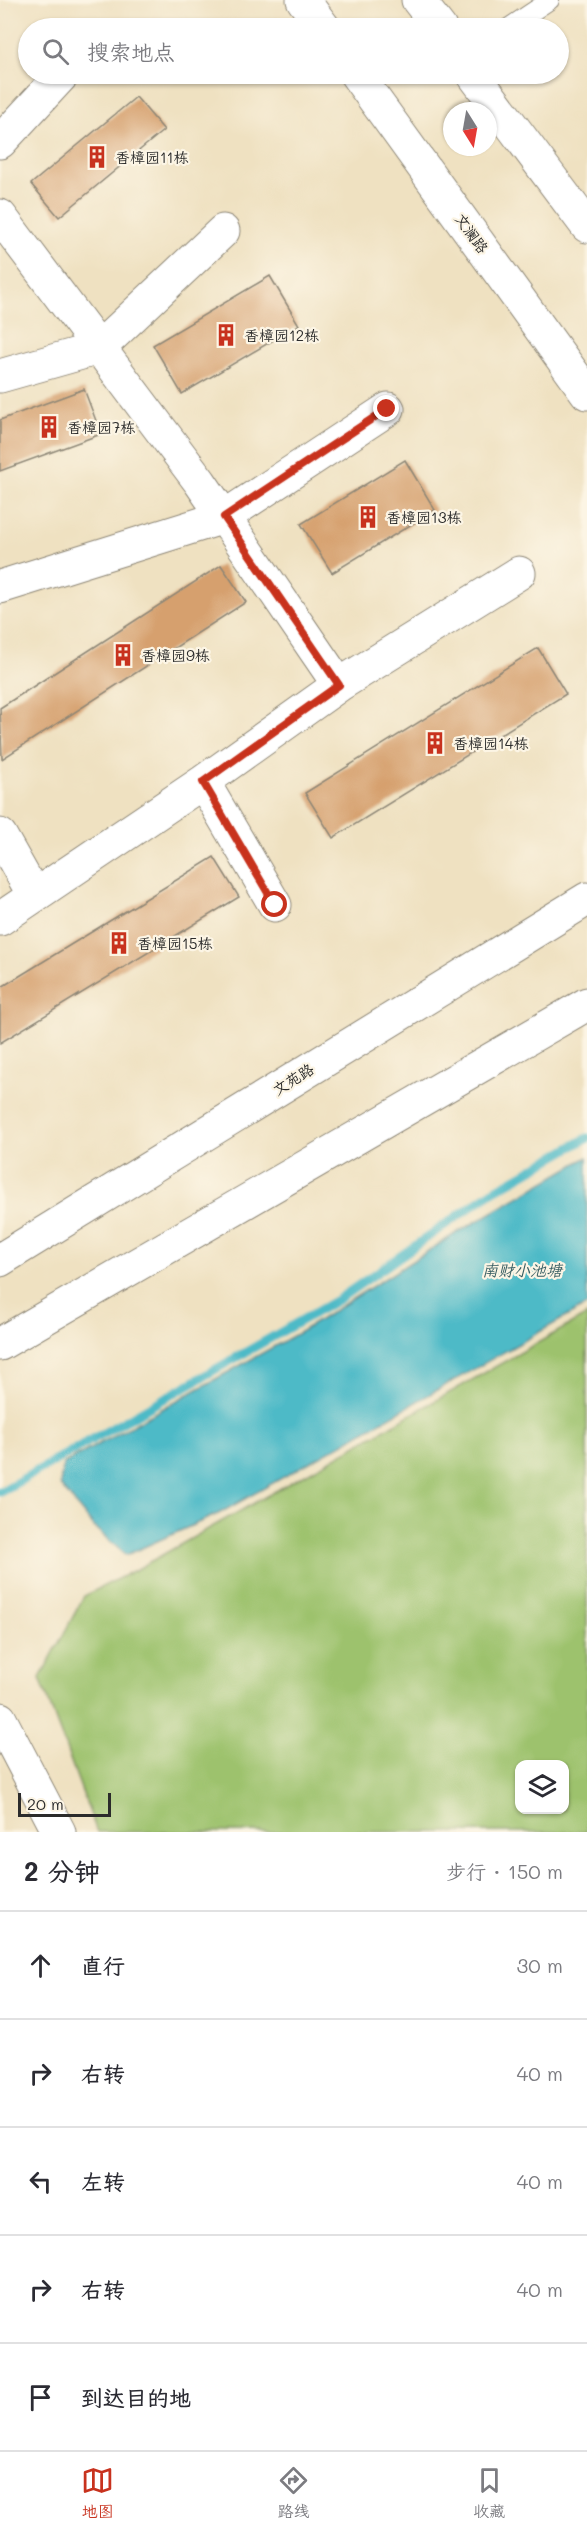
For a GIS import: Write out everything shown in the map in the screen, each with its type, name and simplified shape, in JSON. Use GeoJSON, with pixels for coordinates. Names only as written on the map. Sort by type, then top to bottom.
{"type":"FeatureCollection","features":[{"type":"Feature","properties":{"kind":"street"},"geometry":{"type":"LineString","coordinates":[[303,0],[316,18]]}},
{"type":"Feature","properties":{"kind":"street"},"geometry":{"type":"LineString","coordinates":[[418,0],[432,18]]}},
{"type":"Feature","properties":{"kind":"street"},"geometry":{"type":"LineString","coordinates":[[0,142],[54,84]]}},
{"type":"Feature","properties":{"kind":"street","name":"文澜路"},"geometry":{"type":"LineString","coordinates":[[363,84],[587,393]]}},
{"type":"Feature","properties":{"kind":"street"},"geometry":{"type":"LineString","coordinates":[[480,84],[587,226]]}},
{"type":"Feature","properties":{"kind":"street"},"geometry":{"type":"LineString","coordinates":[[0,216],[224,517],[339,685]]}},
{"type":"Feature","properties":{"kind":"street"},"geometry":{"type":"LineString","coordinates":[[0,376],[99,348],[223,231]]}},
{"type":"Feature","properties":{"kind":"street"},"geometry":{"type":"LineString","coordinates":[[0,587],[224,517],[387,409]]}},
{"type":"Feature","properties":{"kind":"street"},"geometry":{"type":"LineString","coordinates":[[0,919],[203,782],[339,685],[519,573]]}},
{"type":"Feature","properties":{"kind":"street"},"geometry":{"type":"LineString","coordinates":[[203,782],[275,905]]}},
{"type":"Feature","properties":{"kind":"street"},"geometry":{"type":"LineString","coordinates":[[0,835],[34,896]]}},
{"type":"Feature","properties":{"kind":"street","name":"文苑路"},"geometry":{"type":"LineString","coordinates":[[0,1260],[587,899]]}},
{"type":"Feature","properties":{"kind":"street"},"geometry":{"type":"LineString","coordinates":[[0,1344],[587,1004]]}},
{"type":"Feature","properties":{"kind":"street"},"geometry":{"type":"LineString","coordinates":[[0,1719],[59,1832]]}},
{"type":"Feature","properties":{"kind":"lane"},"geometry":{"type":"LineString","coordinates":[[523,18],[550,0]]}},
{"type":"Feature","properties":{"kind":"green space"},"geometry":{"type":"Polygon","coordinates":[[[587,1315],[587,1832],[97,1832],[40,1678],[84,1596],[139,1568],[587,1315]]]}},
{"type":"Feature","properties":{"kind":"water","name":"南财小池塘"},"geometry":{"type":"Polygon","coordinates":[[[587,1157],[587,1305],[220,1513],[126,1555],[95,1528],[60,1485],[63,1464],[302,1331],[455,1234],[587,1157]]]}},
{"type":"Feature","properties":{"kind":"building","name":"香樟园11栋"},"geometry":{"type":"Polygon","coordinates":[[[136,97],[164,130],[59,217],[31,184],[136,97]]]}},
{"type":"Feature","properties":{"kind":"building","name":"香樟园12栋"},"geometry":{"type":"Polygon","coordinates":[[[270,276],[299,325],[182,394],[153,345],[270,276]]]}},
{"type":"Feature","properties":{"kind":"building","name":"香樟园7栋"},"geometry":{"type":"Polygon","coordinates":[[[84,389],[101,434],[0,471],[0,420],[84,389]]]}},
{"type":"Feature","properties":{"kind":"building","name":"香樟园13栋"},"geometry":{"type":"Polygon","coordinates":[[[405,460],[435,510],[332,573],[301,524],[405,460]]]}},
{"type":"Feature","properties":{"kind":"building","name":"香樟园9栋"},"geometry":{"type":"Polygon","coordinates":[[[221,565],[246,602],[2,759],[0,708],[221,565]]]}},
{"type":"Feature","properties":{"kind":"building","name":"香樟园14栋"},"geometry":{"type":"Polygon","coordinates":[[[538,648],[566,694],[333,838],[305,793],[538,648]]]}},
{"type":"Feature","properties":{"kind":"building","name":"香樟园15栋"},"geometry":{"type":"Polygon","coordinates":[[[214,857],[239,897],[0,1043],[0,988],[214,857]]]}},
{"type":"Feature","properties":{"kind":"waterway"},"geometry":{"type":"LineString","coordinates":[[0,1492],[339,1299],[492,1192],[587,1138]]}},
{"type":"Feature","properties":{"kind":"place","name":"香樟园11栋"},"geometry":{"type":"Point","coordinates":[97,157]}},
{"type":"Feature","properties":{"kind":"place","name":"香樟园12栋"},"geometry":{"type":"Point","coordinates":[226,335]}},
{"type":"Feature","properties":{"kind":"place","name":"香樟园7栋"},"geometry":{"type":"Point","coordinates":[49,427]}},
{"type":"Feature","properties":{"kind":"place","name":"香樟园13栋"},"geometry":{"type":"Point","coordinates":[368,517]}},
{"type":"Feature","properties":{"kind":"place","name":"香樟园9栋"},"geometry":{"type":"Point","coordinates":[123,655]}},
{"type":"Feature","properties":{"kind":"place","name":"香樟园14栋"},"geometry":{"type":"Point","coordinates":[435,743]}},
{"type":"Feature","properties":{"kind":"place","name":"香樟园15栋"},"geometry":{"type":"Point","coordinates":[119,943]}},
{"type":"Feature","properties":{"kind":"route"},"geometry":{"type":"LineString","coordinates":[[275,905],[203,782],[339,685],[224,517],[387,409]]}}]}
